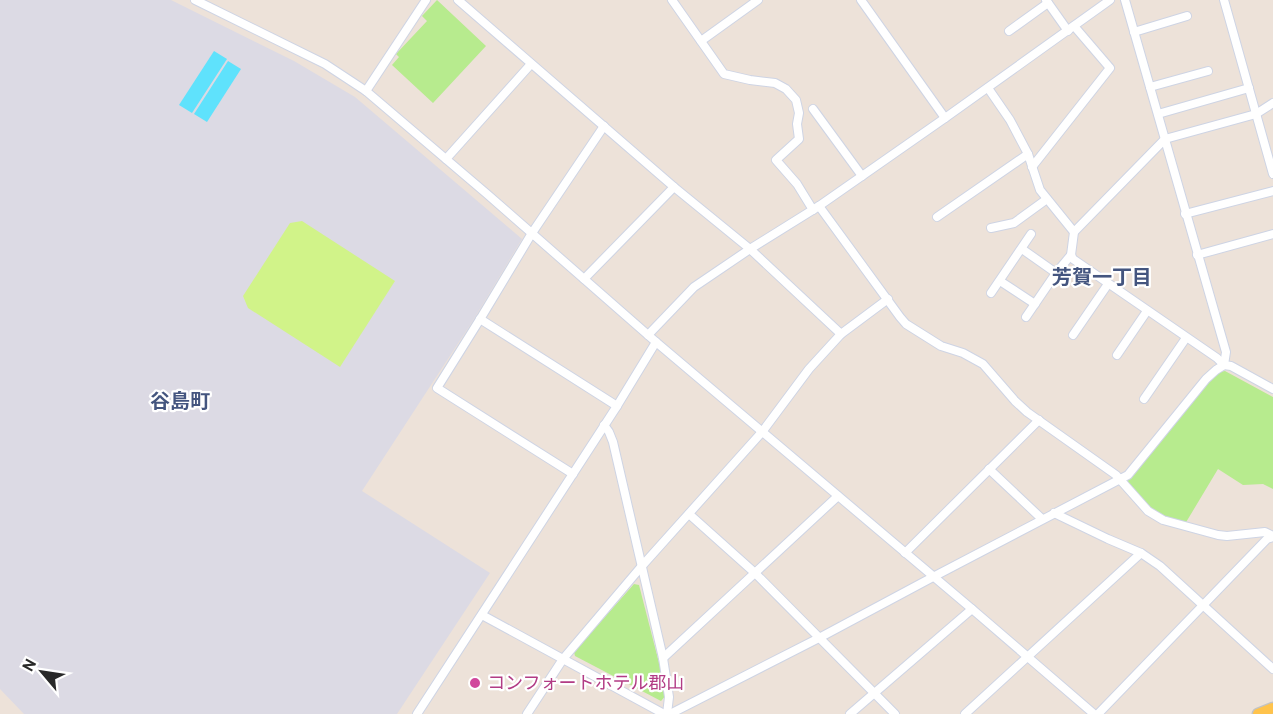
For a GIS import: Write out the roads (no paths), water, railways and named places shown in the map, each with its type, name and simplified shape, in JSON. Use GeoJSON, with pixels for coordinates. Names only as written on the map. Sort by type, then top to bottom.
{"type":"FeatureCollection","features":[{"type":"Feature","properties":{"kind":"main road"},"geometry":{"type":"LineString","coordinates":[[1258,714],[1273,708]]}},
{"type":"Feature","properties":{"kind":"street"},"geometry":{"type":"LineString","coordinates":[[195,0],[325,64],[366,91],[532,232],[656,342],[1096,714],[1267,539],[1273,536]]}},
{"type":"Feature","properties":{"kind":"street"},"geometry":{"type":"LineString","coordinates":[[366,91],[426,0]]}},
{"type":"Feature","properties":{"kind":"street"},"geometry":{"type":"LineString","coordinates":[[458,0],[674,188],[750,249],[841,334]]}},
{"type":"Feature","properties":{"kind":"street"},"geometry":{"type":"LineString","coordinates":[[672,0],[724,74],[775,83],[786,89],[796,100],[799,139],[776,160],[906,324],[941,346],[963,353],[983,364],[1027,412],[1104,466],[1148,511],[1163,520],[1218,535],[1265,532],[1273,536]]}},
{"type":"Feature","properties":{"kind":"street"},"geometry":{"type":"LineString","coordinates":[[701,41],[758,0]]}},
{"type":"Feature","properties":{"kind":"street"},"geometry":{"type":"LineString","coordinates":[[861,0],[945,118]]}},
{"type":"Feature","properties":{"kind":"street"},"geometry":{"type":"LineString","coordinates":[[648,335],[694,287],[816,208],[1110,0]]}},
{"type":"Feature","properties":{"kind":"street"},"geometry":{"type":"LineString","coordinates":[[667,714],[819,638],[1128,475],[1206,379],[1224,365],[1226,352],[1125,0]]}},
{"type":"Feature","properties":{"kind":"street"},"geometry":{"type":"LineString","coordinates":[[1224,0],[1273,174]]}},
{"type":"Feature","properties":{"kind":"street"},"geometry":{"type":"LineString","coordinates":[[1009,31],[1047,2],[1110,68],[1032,167]]}},
{"type":"Feature","properties":{"kind":"street"},"geometry":{"type":"LineString","coordinates":[[1134,32],[1187,16]]}},
{"type":"Feature","properties":{"kind":"street"},"geometry":{"type":"LineString","coordinates":[[446,159],[531,64]]}},
{"type":"Feature","properties":{"kind":"street"},"geometry":{"type":"LineString","coordinates":[[1150,87],[1209,71]]}},
{"type":"Feature","properties":{"kind":"street"},"geometry":{"type":"LineString","coordinates":[[988,88],[1010,120],[1028,154],[1040,190],[1074,232]]}},
{"type":"Feature","properties":{"kind":"street"},"geometry":{"type":"LineString","coordinates":[[1158,114],[1249,88]]}},
{"type":"Feature","properties":{"kind":"street"},"geometry":{"type":"LineString","coordinates":[[1026,317],[1071,255],[1074,232],[1165,139],[1256,114],[1273,103]]}},
{"type":"Feature","properties":{"kind":"street"},"geometry":{"type":"LineString","coordinates":[[813,109],[862,176]]}},
{"type":"Feature","properties":{"kind":"street"},"geometry":{"type":"LineString","coordinates":[[573,474],[436,388],[532,232],[604,126]]}},
{"type":"Feature","properties":{"kind":"street"},"geometry":{"type":"LineString","coordinates":[[937,217],[1028,154]]}},
{"type":"Feature","properties":{"kind":"street"},"geometry":{"type":"LineString","coordinates":[[584,279],[674,188]]}},
{"type":"Feature","properties":{"kind":"street"},"geometry":{"type":"LineString","coordinates":[[1185,214],[1273,191]]}},
{"type":"Feature","properties":{"kind":"street"},"geometry":{"type":"LineString","coordinates":[[991,228],[1014,223],[1047,199]]}},
{"type":"Feature","properties":{"kind":"street"},"geometry":{"type":"LineString","coordinates":[[991,293],[1031,234]]}},
{"type":"Feature","properties":{"kind":"street"},"geometry":{"type":"LineString","coordinates":[[1197,255],[1273,234]]}},
{"type":"Feature","properties":{"kind":"street"},"geometry":{"type":"LineString","coordinates":[[1022,249],[1056,273]]}},
{"type":"Feature","properties":{"kind":"street"},"geometry":{"type":"LineString","coordinates":[[1071,255],[1108,284],[1224,365],[1231,366],[1273,389]]}},
{"type":"Feature","properties":{"kind":"street"},"geometry":{"type":"LineString","coordinates":[[1000,281],[1035,304]]}},
{"type":"Feature","properties":{"kind":"street"},"geometry":{"type":"LineString","coordinates":[[1073,335],[1108,284]]}},
{"type":"Feature","properties":{"kind":"street"},"geometry":{"type":"LineString","coordinates":[[527,714],[563,659],[641,567],[762,432],[809,369],[841,334],[888,299]]}},
{"type":"Feature","properties":{"kind":"street"},"geometry":{"type":"LineString","coordinates":[[1117,355],[1147,311]]}},
{"type":"Feature","properties":{"kind":"street"},"geometry":{"type":"LineString","coordinates":[[480,319],[617,406]]}},
{"type":"Feature","properties":{"kind":"street"},"geometry":{"type":"LineString","coordinates":[[1144,399],[1186,338]]}},
{"type":"Feature","properties":{"kind":"street"},"geometry":{"type":"LineString","coordinates":[[417,714],[656,342]]}},
{"type":"Feature","properties":{"kind":"street"},"geometry":{"type":"LineString","coordinates":[[905,553],[1039,420]]}},
{"type":"Feature","properties":{"kind":"street"},"geometry":{"type":"LineString","coordinates":[[604,425],[613,442],[663,658],[669,697],[667,714]]}},
{"type":"Feature","properties":{"kind":"street"},"geometry":{"type":"LineString","coordinates":[[989,469],[1042,519]]}},
{"type":"Feature","properties":{"kind":"street"},"geometry":{"type":"LineString","coordinates":[[663,658],[838,496]]}},
{"type":"Feature","properties":{"kind":"street"},"geometry":{"type":"LineString","coordinates":[[1054,513],[1141,553],[1160,566],[1273,669]]}},
{"type":"Feature","properties":{"kind":"street"},"geometry":{"type":"LineString","coordinates":[[688,514],[755,573],[895,714]]}},
{"type":"Feature","properties":{"kind":"street"},"geometry":{"type":"LineString","coordinates":[[965,714],[1141,553]]}},
{"type":"Feature","properties":{"kind":"street"},"geometry":{"type":"LineString","coordinates":[[850,714],[972,609]]}},
{"type":"Feature","properties":{"kind":"street"},"geometry":{"type":"LineString","coordinates":[[482,615],[667,714]]}},
{"type":"Feature","properties":{"kind":"water"},"geometry":{"type":"Polygon","coordinates":[[[214,51],[227,59],[192,113],[179,105],[214,51]]]}},
{"type":"Feature","properties":{"kind":"water"},"geometry":{"type":"Polygon","coordinates":[[[228,61],[241,69],[207,122],[194,114],[228,61]]]}},
{"type":"Feature","properties":{"kind":"place","name":"コンフォートホテル郡山"},"geometry":{"type":"Point","coordinates":[475,683]}},
{"type":"Feature","properties":{"kind":"district","name":"芳賀一丁目"},"geometry":{"type":"Point","coordinates":[1102,277]}},
{"type":"Feature","properties":{"kind":"district","name":"谷島町"},"geometry":{"type":"Point","coordinates":[180,401]}}]}
